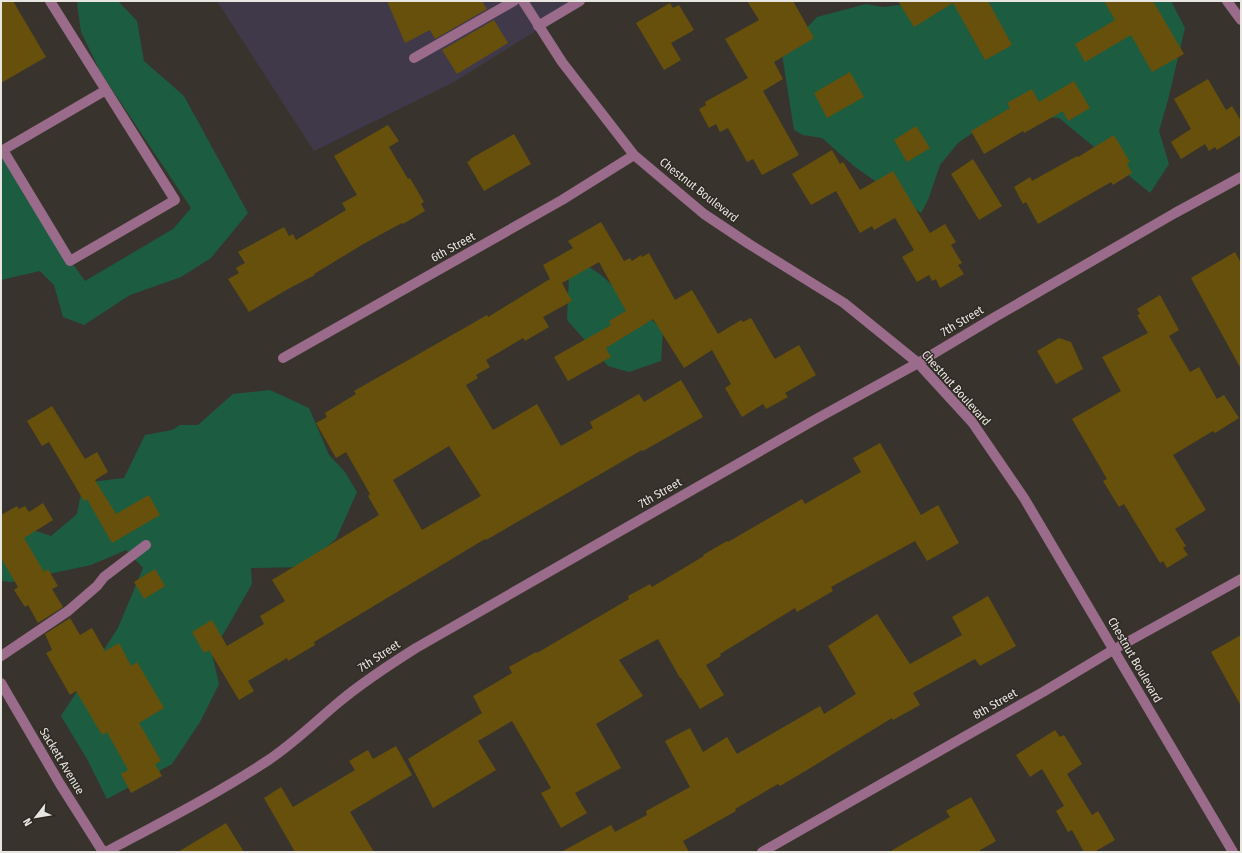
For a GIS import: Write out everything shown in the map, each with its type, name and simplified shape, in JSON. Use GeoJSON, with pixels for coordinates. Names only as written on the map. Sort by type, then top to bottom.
{"type":"FeatureCollection","features":[{"type":"Feature","properties":{"kind":"street"},"geometry":{"type":"LineString","coordinates":[[50,1],[106,90],[175,200],[70,260],[3,150],[106,90]]}},
{"type":"Feature","properties":{"kind":"street"},"geometry":{"type":"LineString","coordinates":[[414,58],[514,1]]}},
{"type":"Feature","properties":{"kind":"street","name":"Chestnut Boulevard"},"geometry":{"type":"LineString","coordinates":[[523,1],[562,62],[634,155],[704,214],[844,303],[918,363],[972,422],[1024,498],[1233,852]]}},
{"type":"Feature","properties":{"kind":"street"},"geometry":{"type":"LineString","coordinates":[[538,26],[580,1]]}},
{"type":"Feature","properties":{"kind":"street"},"geometry":{"type":"LineString","coordinates":[[1227,1],[1241,20]]}},
{"type":"Feature","properties":{"kind":"street","name":"6th Street"},"geometry":{"type":"LineString","coordinates":[[283,358],[562,200],[634,155]]}},
{"type":"Feature","properties":{"kind":"street","name":"7th Street"},"geometry":{"type":"LineString","coordinates":[[104,852],[187,808],[267,761],[297,739],[369,678],[416,648],[818,418],[918,363],[1175,213],[1241,177]]}},
{"type":"Feature","properties":{"kind":"street"},"geometry":{"type":"LineString","coordinates":[[1,656],[68,611],[97,586],[104,577],[146,545]]}},
{"type":"Feature","properties":{"kind":"street","name":"8th Street"},"geometry":{"type":"LineString","coordinates":[[762,852],[1043,692],[1113,650],[1241,579]]}},
{"type":"Feature","properties":{"kind":"street","name":"Sackett Avenue"},"geometry":{"type":"LineString","coordinates":[[1,683],[60,784],[104,852]]}},
{"type":"Feature","properties":{"kind":"shaded area"},"geometry":{"type":"Polygon","coordinates":[[[217,1],[584,1],[454,82],[314,151],[217,1]]]}},
{"type":"Feature","properties":{"kind":"green space"},"geometry":{"type":"Polygon","coordinates":[[[79,1],[118,1],[137,21],[144,61],[184,96],[248,213],[211,258],[181,277],[130,295],[84,325],[63,317],[54,285],[40,271],[1,280],[1,151],[26,198],[85,281],[173,229],[191,208],[101,73],[81,32],[77,3],[79,1]]]}},
{"type":"Feature","properties":{"kind":"green space"},"geometry":{"type":"Polygon","coordinates":[[[932,1],[1171,1],[1185,28],[1159,131],[1169,164],[1150,193],[1059,118],[1000,114],[958,143],[940,165],[928,200],[921,213],[855,167],[822,138],[803,135],[794,130],[782,54],[817,17],[866,4],[883,7],[932,1]]]}},
{"type":"Feature","properties":{"kind":"green space"},"geometry":{"type":"Polygon","coordinates":[[[570,254],[601,275],[663,330],[661,361],[629,372],[608,366],[567,320],[570,254]]]}},
{"type":"Feature","properties":{"kind":"green space"},"geometry":{"type":"Polygon","coordinates":[[[270,390],[309,408],[329,455],[345,472],[357,492],[336,539],[303,567],[251,568],[252,584],[212,654],[219,684],[200,722],[172,764],[107,799],[87,759],[61,716],[118,628],[143,568],[126,550],[91,565],[11,582],[1,581],[1,535],[36,531],[51,536],[77,514],[83,483],[124,478],[145,435],[172,430],[180,425],[198,425],[233,394],[270,390]]]}},
{"type":"Feature","properties":{"kind":"building"},"geometry":{"type":"Polygon","coordinates":[[[1,1],[13,1],[46,57],[1,83],[1,1]]]}},
{"type":"Feature","properties":{"kind":"building"},"geometry":{"type":"Polygon","coordinates":[[[387,1],[482,1],[487,9],[435,39],[430,30],[405,43],[387,1]]]}},
{"type":"Feature","properties":{"kind":"building"},"geometry":{"type":"Polygon","coordinates":[[[747,1],[793,1],[814,38],[774,62],[783,79],[763,91],[799,155],[762,175],[753,159],[747,162],[728,128],[720,132],[716,124],[709,128],[699,109],[706,105],[705,102],[748,78],[725,39],[759,20],[747,1]]]}},
{"type":"Feature","properties":{"kind":"building"},"geometry":{"type":"Polygon","coordinates":[[[898,1],[988,1],[1012,45],[985,60],[953,3],[914,27],[898,1]]]}},
{"type":"Feature","properties":{"kind":"building"},"geometry":{"type":"Polygon","coordinates":[[[1104,1],[1153,1],[1184,54],[1152,72],[1131,35],[1085,62],[1075,44],[1115,20],[1104,1]]]}},
{"type":"Feature","properties":{"kind":"building"},"geometry":{"type":"Polygon","coordinates":[[[670,3],[673,8],[679,5],[694,30],[671,43],[681,60],[664,70],[636,23],[670,3]]]}},
{"type":"Feature","properties":{"kind":"building"},"geometry":{"type":"Polygon","coordinates":[[[494,20],[508,43],[457,74],[442,50],[494,20]]]}},
{"type":"Feature","properties":{"kind":"building"},"geometry":{"type":"Polygon","coordinates":[[[850,72],[864,97],[827,118],[814,93],[850,72]]]}},
{"type":"Feature","properties":{"kind":"building"},"geometry":{"type":"Polygon","coordinates":[[[1208,79],[1226,110],[1232,106],[1241,121],[1241,135],[1217,150],[1215,147],[1209,151],[1205,144],[1181,159],[1171,142],[1191,129],[1174,99],[1208,79]]]}},
{"type":"Feature","properties":{"kind":"building"},"geometry":{"type":"Polygon","coordinates":[[[1074,81],[1090,108],[1068,121],[1063,111],[1024,133],[1023,131],[984,154],[971,131],[1010,108],[1007,103],[1032,89],[1039,102],[1074,81]]]}},
{"type":"Feature","properties":{"kind":"building"},"geometry":{"type":"Polygon","coordinates":[[[388,125],[399,141],[389,147],[424,202],[421,204],[425,211],[365,243],[314,274],[315,275],[249,312],[228,279],[239,273],[236,268],[245,263],[238,252],[284,227],[289,236],[293,234],[296,240],[346,210],[342,203],[357,195],[334,156],[388,125]]]}},
{"type":"Feature","properties":{"kind":"building"},"geometry":{"type":"Polygon","coordinates":[[[916,126],[930,148],[907,162],[894,140],[916,126]]]}},
{"type":"Feature","properties":{"kind":"building"},"geometry":{"type":"Polygon","coordinates":[[[514,134],[531,164],[484,191],[467,162],[514,134]]]}},
{"type":"Feature","properties":{"kind":"building"},"geometry":{"type":"Polygon","coordinates":[[[1114,135],[1130,162],[1127,164],[1132,173],[1113,185],[1111,182],[1038,224],[1026,202],[1023,204],[1014,187],[1030,177],[1032,181],[1077,156],[1078,157],[1114,135]]]}},
{"type":"Feature","properties":{"kind":"building"},"geometry":{"type":"Polygon","coordinates":[[[832,150],[840,164],[843,162],[860,190],[893,171],[930,233],[945,224],[956,242],[951,245],[962,263],[958,265],[964,274],[940,288],[936,279],[932,281],[929,275],[917,282],[902,257],[914,250],[895,218],[874,230],[872,226],[860,233],[836,191],[811,205],[792,174],[832,150]]]}},
{"type":"Feature","properties":{"kind":"building"},"geometry":{"type":"Polygon","coordinates":[[[973,159],[1002,206],[979,220],[951,174],[973,159]]]}},
{"type":"Feature","properties":{"kind":"building"},"geometry":{"type":"Polygon","coordinates":[[[601,222],[624,261],[630,258],[632,261],[641,255],[642,257],[649,253],[675,300],[692,290],[718,334],[741,320],[743,322],[751,318],[775,359],[799,345],[816,375],[785,393],[788,397],[766,409],[763,404],[742,417],[725,388],[731,384],[712,350],[684,368],[653,319],[606,348],[611,357],[568,381],[554,357],[611,325],[609,321],[626,311],[599,262],[562,283],[572,301],[543,317],[549,327],[525,341],[523,338],[486,360],[490,367],[476,375],[478,378],[466,385],[493,430],[537,404],[561,446],[593,428],[590,422],[639,394],[644,402],[681,380],[703,417],[643,451],[642,450],[486,540],[485,539],[314,642],[315,645],[288,661],[287,658],[248,681],[254,691],[239,700],[209,650],[204,653],[192,632],[212,620],[227,646],[264,624],[260,616],[285,601],[272,580],[379,515],[368,496],[370,494],[346,452],[336,458],[316,423],[327,417],[325,413],[356,394],[354,391],[487,315],[488,317],[550,279],[543,265],[573,248],[568,241],[601,222]],[[449,446],[393,480],[422,530],[481,496],[449,446]]]}},
{"type":"Feature","properties":{"kind":"building"},"geometry":{"type":"Polygon","coordinates":[[[1235,252],[1241,263],[1241,369],[1191,278],[1235,252]]]}},
{"type":"Feature","properties":{"kind":"building"},"geometry":{"type":"Polygon","coordinates":[[[1160,295],[1179,330],[1169,336],[1190,372],[1199,367],[1217,399],[1224,395],[1239,418],[1215,433],[1213,431],[1173,455],[1206,510],[1175,529],[1186,546],[1183,548],[1188,555],[1167,568],[1163,561],[1160,563],[1124,504],[1119,507],[1103,481],[1107,479],[1072,419],[1121,391],[1102,357],[1148,333],[1137,315],[1140,314],[1137,309],[1160,295]]]}},
{"type":"Feature","properties":{"kind":"building"},"geometry":{"type":"Polygon","coordinates":[[[1059,338],[1071,342],[1083,369],[1056,384],[1037,351],[1059,338]]]}},
{"type":"Feature","properties":{"kind":"building"},"geometry":{"type":"Polygon","coordinates":[[[52,406],[85,459],[97,452],[108,472],[95,480],[116,514],[149,495],[160,515],[112,543],[87,499],[84,501],[49,442],[42,446],[27,421],[52,406]]]}},
{"type":"Feature","properties":{"kind":"building"},"geometry":{"type":"Polygon","coordinates":[[[880,443],[921,515],[938,505],[959,543],[927,561],[915,541],[831,587],[833,591],[797,612],[795,608],[720,654],[721,656],[706,665],[724,695],[700,709],[680,678],[658,639],[619,660],[643,696],[596,724],[621,768],[575,793],[587,813],[561,828],[541,793],[551,788],[512,721],[478,741],[496,770],[433,808],[408,759],[482,713],[473,696],[512,673],[509,667],[536,652],[537,653],[629,599],[628,596],[650,584],[652,587],[704,556],[703,555],[802,499],[805,504],[861,472],[853,458],[880,443]]]}},
{"type":"Feature","properties":{"kind":"building"},"geometry":{"type":"Polygon","coordinates":[[[43,503],[53,520],[24,538],[44,572],[48,569],[58,586],[52,589],[63,607],[38,623],[28,605],[25,607],[14,590],[18,587],[1,558],[1,515],[17,506],[19,509],[25,506],[29,512],[43,503]]]}},
{"type":"Feature","properties":{"kind":"building"},"geometry":{"type":"Polygon","coordinates":[[[155,569],[165,586],[144,599],[134,582],[155,569]]]}},
{"type":"Feature","properties":{"kind":"building"},"geometry":{"type":"Polygon","coordinates":[[[988,596],[1016,646],[980,666],[975,659],[913,693],[920,705],[893,720],[892,718],[780,786],[778,784],[735,809],[736,811],[683,841],[689,852],[561,852],[611,825],[615,832],[647,815],[646,811],[690,787],[665,741],[690,728],[703,752],[727,737],[737,754],[820,706],[824,714],[856,694],[828,646],[877,614],[910,664],[962,635],[952,617],[988,596]]]}},
{"type":"Feature","properties":{"kind":"building"},"geometry":{"type":"Polygon","coordinates":[[[70,618],[80,635],[92,628],[105,651],[119,643],[131,666],[137,662],[164,708],[139,723],[161,761],[155,764],[162,776],[131,793],[121,774],[128,770],[107,732],[102,735],[76,691],[70,695],[46,653],[52,650],[45,634],[70,618]]]}},
{"type":"Feature","properties":{"kind":"building"},"geometry":{"type":"Polygon","coordinates":[[[1241,635],[1241,706],[1211,652],[1241,635]]]}},
{"type":"Feature","properties":{"kind":"building"},"geometry":{"type":"Polygon","coordinates":[[[1055,730],[1060,737],[1064,735],[1082,764],[1067,774],[1092,815],[1098,811],[1115,840],[1094,852],[1084,852],[1072,830],[1068,832],[1056,811],[1064,806],[1042,769],[1030,777],[1016,755],[1055,730]]]}},
{"type":"Feature","properties":{"kind":"building"},"geometry":{"type":"Polygon","coordinates":[[[396,746],[412,775],[350,812],[374,852],[295,852],[264,798],[281,787],[293,807],[355,770],[349,761],[368,750],[373,759],[396,746]]]}},
{"type":"Feature","properties":{"kind":"building"},"geometry":{"type":"Polygon","coordinates":[[[971,797],[996,841],[977,852],[889,852],[950,817],[946,811],[971,797]]]}},
{"type":"Feature","properties":{"kind":"building"},"geometry":{"type":"Polygon","coordinates":[[[226,823],[244,852],[178,852],[226,823]]]}}]}
